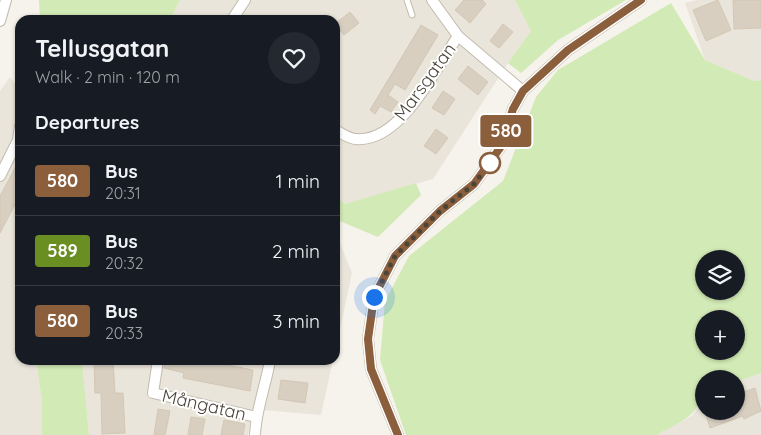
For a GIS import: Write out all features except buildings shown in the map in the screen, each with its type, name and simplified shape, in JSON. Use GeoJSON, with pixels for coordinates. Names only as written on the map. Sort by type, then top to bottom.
{"type":"FeatureCollection","features":[{"type":"Feature","properties":{"kind":"street"},"geometry":{"type":"LineString","coordinates":[[0,21],[6,0]]}},
{"type":"Feature","properties":{"kind":"street"},"geometry":{"type":"LineString","coordinates":[[235,15],[245,0]]}},
{"type":"Feature","properties":{"kind":"street"},"geometry":{"type":"LineString","coordinates":[[432,0],[458,36],[523,91]]}},
{"type":"Feature","properties":{"kind":"street"},"geometry":{"type":"LineString","coordinates":[[398,435],[371,369],[368,339],[374,297],[395,256],[440,211],[474,184],[485,170],[500,148],[513,109],[523,91],[568,50],[641,0]]}},
{"type":"Feature","properties":{"kind":"street","name":"Marsgatan"},"geometry":{"type":"LineString","coordinates":[[340,132],[356,139],[380,135],[398,124],[458,36]]}},
{"type":"Feature","properties":{"kind":"street"},"geometry":{"type":"LineString","coordinates":[[0,176],[15,146]]}},
{"type":"Feature","properties":{"kind":"street","name":"Mångatan"},"geometry":{"type":"LineString","coordinates":[[157,365],[153,393],[256,416]]}},
{"type":"Feature","properties":{"kind":"street"},"geometry":{"type":"LineString","coordinates":[[255,435],[256,416],[267,381],[269,365]]}},
{"type":"Feature","properties":{"kind":"lane"},"geometry":{"type":"LineString","coordinates":[[407,0],[412,15]]}},
{"type":"Feature","properties":{"kind":"shaded area"},"geometry":{"type":"Polygon","coordinates":[[[180,0],[515,0],[531,31],[508,63],[433,179],[345,204],[340,199],[340,15],[172,15],[180,0]]]}},
{"type":"Feature","properties":{"kind":"shaded area"},"geometry":{"type":"Polygon","coordinates":[[[696,0],[761,0],[761,80],[754,81],[705,60],[685,3],[696,0]]]}},
{"type":"Feature","properties":{"kind":"shaded area"},"geometry":{"type":"Polygon","coordinates":[[[10,77],[15,83],[15,365],[37,365],[42,402],[42,435],[0,435],[0,91],[10,77]]]}},
{"type":"Feature","properties":{"kind":"shaded area"},"geometry":{"type":"Polygon","coordinates":[[[340,243],[352,273],[340,329],[340,243]]]}},
{"type":"Feature","properties":{"kind":"shaded area"},"geometry":{"type":"Polygon","coordinates":[[[82,365],[332,365],[321,415],[252,409],[248,435],[89,435],[82,365]]]}},
{"type":"Feature","properties":{"kind":"shaded area"},"geometry":{"type":"Polygon","coordinates":[[[761,373],[761,435],[657,435],[693,415],[695,411],[695,420],[745,420],[745,379],[761,373]]]}},
{"type":"Feature","properties":{"kind":"green space"},"geometry":{"type":"Polygon","coordinates":[[[39,0],[180,0],[172,15],[40,15],[39,0]]]}},
{"type":"Feature","properties":{"kind":"green space"},"geometry":{"type":"Polygon","coordinates":[[[515,0],[626,0],[558,40],[521,73],[508,63],[531,31],[515,0]]]}},
{"type":"Feature","properties":{"kind":"green space"},"geometry":{"type":"Polygon","coordinates":[[[671,3],[705,60],[754,81],[761,80],[761,373],[745,379],[745,370],[695,370],[695,410],[657,435],[406,435],[380,360],[385,301],[409,256],[503,181],[536,97],[558,70],[671,3]]]}},
{"type":"Feature","properties":{"kind":"green space"},"geometry":{"type":"Polygon","coordinates":[[[416,183],[421,195],[378,237],[340,221],[340,199],[345,204],[416,183]]]}},
{"type":"Feature","properties":{"kind":"green space"},"geometry":{"type":"Polygon","coordinates":[[[37,365],[82,365],[89,435],[42,435],[42,402],[37,365]]]}},
{"type":"Feature","properties":{"kind":"bus line","name":"580"},"geometry":{"type":"LineString","coordinates":[[398,435],[371,369],[368,339],[374,297],[395,256],[440,211],[474,184],[500,148],[513,109],[523,91],[568,50],[641,0]]}},
{"type":"Feature","properties":{"kind":"route"},"geometry":{"type":"LineString","coordinates":[[374,297],[395,256],[440,211],[474,184],[492,160],[490,163]]}}]}
